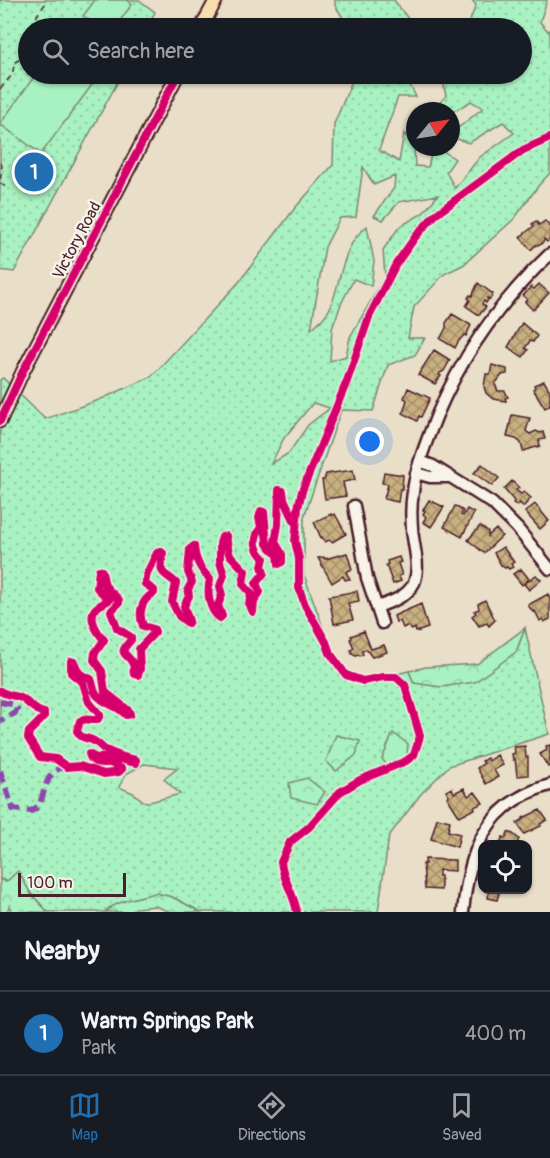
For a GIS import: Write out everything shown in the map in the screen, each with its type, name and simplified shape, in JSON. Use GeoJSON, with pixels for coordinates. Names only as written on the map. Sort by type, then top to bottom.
{"type":"FeatureCollection","features":[{"type":"Feature","properties":{"kind":"main road"},"geometry":{"type":"LineString","coordinates":[[206,18],[216,0]]}},
{"type":"Feature","properties":{"kind":"main road","name":"Victory Road"},"geometry":{"type":"LineString","coordinates":[[0,421],[23,371],[173,84]]}},
{"type":"Feature","properties":{"kind":"street"},"geometry":{"type":"LineString","coordinates":[[377,607],[405,594],[412,586],[416,576],[411,504],[420,461],[448,391],[467,355],[498,310],[550,254]]}},
{"type":"Feature","properties":{"kind":"street"},"geometry":{"type":"LineString","coordinates":[[420,461],[433,466],[500,510],[550,569]]}},
{"type":"Feature","properties":{"kind":"street"},"geometry":{"type":"LineString","coordinates":[[417,473],[430,477],[449,477]]}},
{"type":"Feature","properties":{"kind":"street"},"geometry":{"type":"LineString","coordinates":[[354,506],[367,578],[382,623]]}},
{"type":"Feature","properties":{"kind":"street"},"geometry":{"type":"LineString","coordinates":[[463,912],[466,885],[474,851],[488,826],[500,811],[517,799],[550,785]]}},
{"type":"Feature","properties":{"kind":"path"},"geometry":{"type":"LineString","coordinates":[[37,18],[48,0]]}},
{"type":"Feature","properties":{"kind":"path"},"geometry":{"type":"LineString","coordinates":[[0,89],[12,75],[15,62],[18,60]]}},
{"type":"Feature","properties":{"kind":"path"},"geometry":{"type":"LineString","coordinates":[[0,164],[2,166],[0,183],[8,189]]}},
{"type":"Feature","properties":{"kind":"green space"},"geometry":{"type":"Polygon","coordinates":[[[0,0],[139,0],[155,12],[152,18],[18,18],[18,84],[117,84],[14,272],[0,270],[0,0]]]}},
{"type":"Feature","properties":{"kind":"green space"},"geometry":{"type":"Polygon","coordinates":[[[95,0],[127,0],[132,4],[122,18],[86,18],[83,16],[95,0]]]}},
{"type":"Feature","properties":{"kind":"green space"},"geometry":{"type":"Polygon","coordinates":[[[335,0],[394,0],[408,18],[343,18],[335,5],[335,0]]]}},
{"type":"Feature","properties":{"kind":"green space"},"geometry":{"type":"Polygon","coordinates":[[[472,0],[547,0],[540,22],[548,31],[550,30],[550,173],[514,219],[463,265],[444,274],[414,307],[408,338],[425,338],[415,355],[388,365],[373,411],[341,410],[304,517],[304,575],[339,671],[372,680],[409,671],[414,683],[516,652],[525,628],[549,734],[449,766],[420,795],[389,836],[378,912],[201,912],[172,897],[156,893],[129,900],[105,912],[48,912],[31,894],[18,872],[6,882],[0,879],[0,380],[3,378],[45,419],[99,400],[151,377],[239,282],[295,208],[333,165],[334,124],[351,84],[410,84],[416,97],[398,97],[379,150],[399,162],[404,133],[406,156],[414,156],[415,166],[428,167],[431,156],[450,156],[455,159],[446,172],[455,188],[480,157],[514,133],[503,122],[469,143],[460,140],[460,126],[483,108],[471,101],[460,108],[460,102],[440,102],[446,96],[444,84],[532,84],[532,18],[471,18],[476,5],[472,0]],[[363,167],[356,217],[340,218],[325,247],[311,329],[329,311],[347,253],[358,234],[367,226],[374,261],[371,286],[354,279],[341,304],[332,329],[330,361],[346,356],[350,337],[385,276],[383,250],[399,227],[423,213],[438,195],[399,202],[383,220],[374,216],[394,188],[395,176],[374,185],[363,167]],[[313,403],[284,438],[271,464],[289,453],[308,425],[330,408],[313,403]],[[144,764],[126,774],[119,787],[133,793],[146,803],[180,794],[164,779],[178,768],[144,764]]]}},
{"type":"Feature","properties":{"kind":"green space"},"geometry":{"type":"Polygon","coordinates":[[[29,84],[93,84],[41,154],[0,124],[29,84]]]}},
{"type":"Feature","properties":{"kind":"green space"},"geometry":{"type":"Polygon","coordinates":[[[525,628],[516,652],[475,682],[441,687],[414,683],[409,671],[426,667],[477,664],[525,628]]]}},
{"type":"Feature","properties":{"kind":"green space"},"geometry":{"type":"Polygon","coordinates":[[[393,733],[408,744],[406,763],[390,769],[382,759],[393,733]]]}},
{"type":"Feature","properties":{"kind":"green space"},"geometry":{"type":"Polygon","coordinates":[[[336,735],[360,741],[356,755],[336,771],[326,761],[336,735]]]}},
{"type":"Feature","properties":{"kind":"green space"},"geometry":{"type":"Polygon","coordinates":[[[307,778],[325,792],[317,804],[291,798],[289,783],[307,778]]]}},
{"type":"Feature","properties":{"kind":"green space"},"geometry":{"type":"Polygon","coordinates":[[[18,871],[31,894],[48,912],[11,912],[10,904],[7,912],[0,912],[0,879],[6,882],[18,871]]]}},
{"type":"Feature","properties":{"kind":"green space"},"geometry":{"type":"Polygon","coordinates":[[[156,893],[172,897],[201,912],[171,912],[155,906],[136,908],[130,912],[105,912],[123,902],[156,893]]]}},
{"type":"Feature","properties":{"kind":"building"},"geometry":{"type":"Polygon","coordinates":[[[536,221],[539,225],[545,221],[550,227],[550,239],[547,242],[544,239],[540,245],[536,245],[531,250],[520,237],[534,226],[532,224],[536,221]]]}},
{"type":"Feature","properties":{"kind":"building"},"geometry":{"type":"Polygon","coordinates":[[[478,283],[493,294],[490,299],[487,298],[486,303],[484,301],[482,304],[486,307],[479,315],[466,306],[470,300],[468,298],[472,296],[478,283]]]}},
{"type":"Feature","properties":{"kind":"building"},"geometry":{"type":"Polygon","coordinates":[[[539,284],[549,293],[533,310],[525,302],[527,299],[523,296],[531,287],[534,289],[539,284]]]}},
{"type":"Feature","properties":{"kind":"building"},"geometry":{"type":"Polygon","coordinates":[[[452,314],[471,325],[466,336],[464,335],[455,348],[440,339],[452,314]]]}},
{"type":"Feature","properties":{"kind":"building"},"geometry":{"type":"Polygon","coordinates":[[[522,323],[537,336],[525,348],[528,350],[523,357],[508,347],[522,323]]]}},
{"type":"Feature","properties":{"kind":"building"},"geometry":{"type":"Polygon","coordinates":[[[434,350],[450,360],[435,384],[418,375],[434,350]]]}},
{"type":"Feature","properties":{"kind":"building"},"geometry":{"type":"Polygon","coordinates":[[[492,365],[507,369],[507,374],[502,375],[495,384],[498,391],[505,391],[508,397],[505,398],[506,401],[493,399],[486,393],[484,387],[486,374],[490,374],[492,365]]]}},
{"type":"Feature","properties":{"kind":"building"},"geometry":{"type":"Polygon","coordinates":[[[544,381],[550,391],[550,405],[545,408],[533,389],[534,385],[544,381]]]}},
{"type":"Feature","properties":{"kind":"building"},"geometry":{"type":"Polygon","coordinates":[[[408,388],[430,398],[417,421],[403,413],[407,400],[404,398],[408,388]]]}},
{"type":"Feature","properties":{"kind":"building"},"geometry":{"type":"Polygon","coordinates":[[[512,415],[530,418],[526,431],[530,434],[536,431],[543,432],[545,439],[539,440],[540,446],[523,451],[521,443],[507,437],[512,415]]]}},
{"type":"Feature","properties":{"kind":"building"},"geometry":{"type":"Polygon","coordinates":[[[482,464],[499,478],[492,486],[474,473],[482,464]]]}},
{"type":"Feature","properties":{"kind":"building"},"geometry":{"type":"Polygon","coordinates":[[[353,470],[355,480],[343,482],[346,496],[325,499],[322,480],[326,474],[353,470]]]}},
{"type":"Feature","properties":{"kind":"building"},"geometry":{"type":"Polygon","coordinates":[[[384,472],[403,475],[398,502],[384,499],[388,484],[382,483],[384,472]]]}},
{"type":"Feature","properties":{"kind":"building"},"geometry":{"type":"Polygon","coordinates":[[[512,481],[519,488],[516,490],[521,494],[524,492],[531,498],[523,507],[520,503],[517,506],[513,503],[514,501],[504,489],[512,481]]]}},
{"type":"Feature","properties":{"kind":"building"},"geometry":{"type":"Polygon","coordinates":[[[429,500],[444,507],[431,527],[423,522],[426,517],[423,510],[429,500]]]}},
{"type":"Feature","properties":{"kind":"building"},"geometry":{"type":"Polygon","coordinates":[[[535,504],[549,521],[540,529],[525,512],[535,504]]]}},
{"type":"Feature","properties":{"kind":"building"},"geometry":{"type":"Polygon","coordinates":[[[455,506],[463,511],[461,515],[463,516],[467,509],[474,513],[462,537],[444,527],[455,506]]]}},
{"type":"Feature","properties":{"kind":"building"},"geometry":{"type":"Polygon","coordinates":[[[331,514],[332,516],[335,514],[346,534],[332,542],[329,540],[325,542],[314,522],[331,514]]]}},
{"type":"Feature","properties":{"kind":"building"},"geometry":{"type":"Polygon","coordinates":[[[480,526],[488,532],[488,536],[496,529],[502,536],[484,553],[468,540],[480,526]]]}},
{"type":"Feature","properties":{"kind":"building"},"geometry":{"type":"Polygon","coordinates":[[[503,547],[514,562],[511,564],[513,567],[509,569],[501,565],[494,553],[503,547]]]}},
{"type":"Feature","properties":{"kind":"building"},"geometry":{"type":"Polygon","coordinates":[[[347,553],[352,569],[346,572],[350,579],[345,580],[343,576],[332,583],[318,558],[324,557],[325,559],[347,553]]]}},
{"type":"Feature","properties":{"kind":"building"},"geometry":{"type":"Polygon","coordinates":[[[399,557],[401,581],[393,584],[386,565],[387,561],[399,557]]]}},
{"type":"Feature","properties":{"kind":"building"},"geometry":{"type":"Polygon","coordinates":[[[521,569],[529,579],[522,585],[513,574],[521,569]]]}},
{"type":"Feature","properties":{"kind":"building"},"geometry":{"type":"Polygon","coordinates":[[[536,575],[541,580],[529,590],[524,584],[536,575]]]}},
{"type":"Feature","properties":{"kind":"building"},"geometry":{"type":"Polygon","coordinates":[[[357,591],[359,601],[348,603],[353,620],[334,624],[329,596],[357,591]]]}},
{"type":"Feature","properties":{"kind":"building"},"geometry":{"type":"Polygon","coordinates":[[[548,594],[550,619],[544,622],[543,619],[540,621],[535,611],[533,612],[528,605],[548,594]]]}},
{"type":"Feature","properties":{"kind":"building"},"geometry":{"type":"Polygon","coordinates":[[[485,600],[495,620],[489,626],[487,623],[479,626],[472,616],[476,613],[474,611],[479,609],[478,604],[485,600]]]}},
{"type":"Feature","properties":{"kind":"building"},"geometry":{"type":"Polygon","coordinates":[[[421,604],[428,628],[416,632],[415,628],[412,630],[407,626],[403,628],[400,621],[396,622],[394,616],[421,604]]]}},
{"type":"Feature","properties":{"kind":"building"},"geometry":{"type":"Polygon","coordinates":[[[364,631],[371,649],[384,645],[387,652],[372,657],[366,649],[360,656],[352,654],[351,650],[354,648],[351,636],[364,631]]]}},
{"type":"Feature","properties":{"kind":"building"},"geometry":{"type":"Polygon","coordinates":[[[550,745],[550,766],[548,767],[540,754],[547,750],[546,746],[550,745]]]}},
{"type":"Feature","properties":{"kind":"building"},"geometry":{"type":"Polygon","coordinates":[[[525,746],[526,757],[528,757],[528,775],[517,776],[515,759],[513,760],[512,754],[515,753],[514,747],[525,746]]]}},
{"type":"Feature","properties":{"kind":"building"},"geometry":{"type":"Polygon","coordinates":[[[497,755],[503,765],[494,770],[498,777],[486,784],[477,768],[484,763],[482,761],[487,758],[489,761],[497,755]]]}},
{"type":"Feature","properties":{"kind":"building"},"geometry":{"type":"Polygon","coordinates":[[[452,788],[454,793],[464,788],[468,796],[475,792],[483,803],[459,816],[447,797],[449,796],[446,791],[452,788]]]}},
{"type":"Feature","properties":{"kind":"building"},"geometry":{"type":"Polygon","coordinates":[[[540,810],[547,820],[540,824],[541,826],[524,834],[517,823],[540,810]]]}},
{"type":"Feature","properties":{"kind":"building"},"geometry":{"type":"Polygon","coordinates":[[[437,818],[450,821],[448,831],[460,834],[457,847],[431,839],[437,818]]]}},
{"type":"Feature","properties":{"kind":"building"},"geometry":{"type":"Polygon","coordinates":[[[508,832],[519,839],[501,840],[503,837],[506,838],[508,832]]]}},
{"type":"Feature","properties":{"kind":"building"},"geometry":{"type":"Polygon","coordinates":[[[425,859],[455,860],[455,871],[439,870],[441,890],[425,889],[423,864],[425,864],[425,859]]]}},
{"type":"Feature","properties":{"kind":"building"},"geometry":{"type":"Polygon","coordinates":[[[488,894],[499,894],[497,900],[488,898],[488,894]]]}},
{"type":"Feature","properties":{"kind":"marked path"},"geometry":{"type":"LineString","coordinates":[[0,702],[12,704],[17,709],[15,713],[0,721]]}},
{"type":"Feature","properties":{"kind":"marked path"},"geometry":{"type":"LineString","coordinates":[[0,771],[13,809],[31,811],[39,806],[53,772],[65,766]]}},
{"type":"Feature","properties":{"kind":"cycle path"},"geometry":{"type":"LineString","coordinates":[[0,421],[23,371],[173,84]]}},
{"type":"Feature","properties":{"kind":"cycle path"},"geometry":{"type":"LineString","coordinates":[[297,912],[281,862],[290,842],[309,827],[340,792],[414,755],[420,736],[405,685],[396,677],[363,681],[346,675],[330,653],[305,605],[299,588],[299,559],[295,541],[302,491],[347,381],[369,317],[396,264],[435,215],[523,150],[550,138]]}},
{"type":"Feature","properties":{"kind":"cycle path"},"geometry":{"type":"LineString","coordinates":[[0,691],[21,698],[44,713],[44,717],[29,732],[28,738],[40,757],[56,759],[67,767],[80,766],[104,774],[119,772],[122,769],[111,763],[94,761],[89,754],[96,758],[112,757],[136,763],[136,760],[104,749],[94,741],[82,737],[77,731],[80,721],[96,720],[100,715],[89,702],[83,683],[71,673],[71,661],[74,662],[79,673],[91,679],[99,698],[126,715],[130,714],[105,692],[102,671],[94,660],[95,653],[104,640],[92,616],[98,607],[109,600],[97,588],[99,570],[102,571],[107,588],[119,600],[111,611],[117,628],[131,637],[123,651],[133,664],[134,674],[138,675],[139,649],[155,632],[154,629],[143,626],[141,612],[143,603],[154,593],[154,590],[145,584],[147,573],[157,553],[160,551],[163,553],[161,566],[163,572],[176,583],[172,602],[179,616],[188,623],[184,606],[192,582],[188,572],[190,549],[194,546],[199,564],[210,579],[211,605],[220,618],[222,616],[218,605],[222,595],[220,586],[224,575],[220,562],[220,543],[222,537],[226,536],[229,554],[245,571],[243,584],[251,593],[249,604],[253,612],[254,602],[260,592],[256,583],[264,573],[262,566],[264,558],[258,551],[256,543],[261,527],[259,518],[261,511],[264,512],[267,544],[278,555],[279,564],[282,562],[282,554],[275,542],[279,490],[283,491],[284,499],[296,524]]}},
{"type":"Feature","properties":{"kind":"place","name":"Warm Springs Park"},"geometry":{"type":"Point","coordinates":[34,172]}}]}
